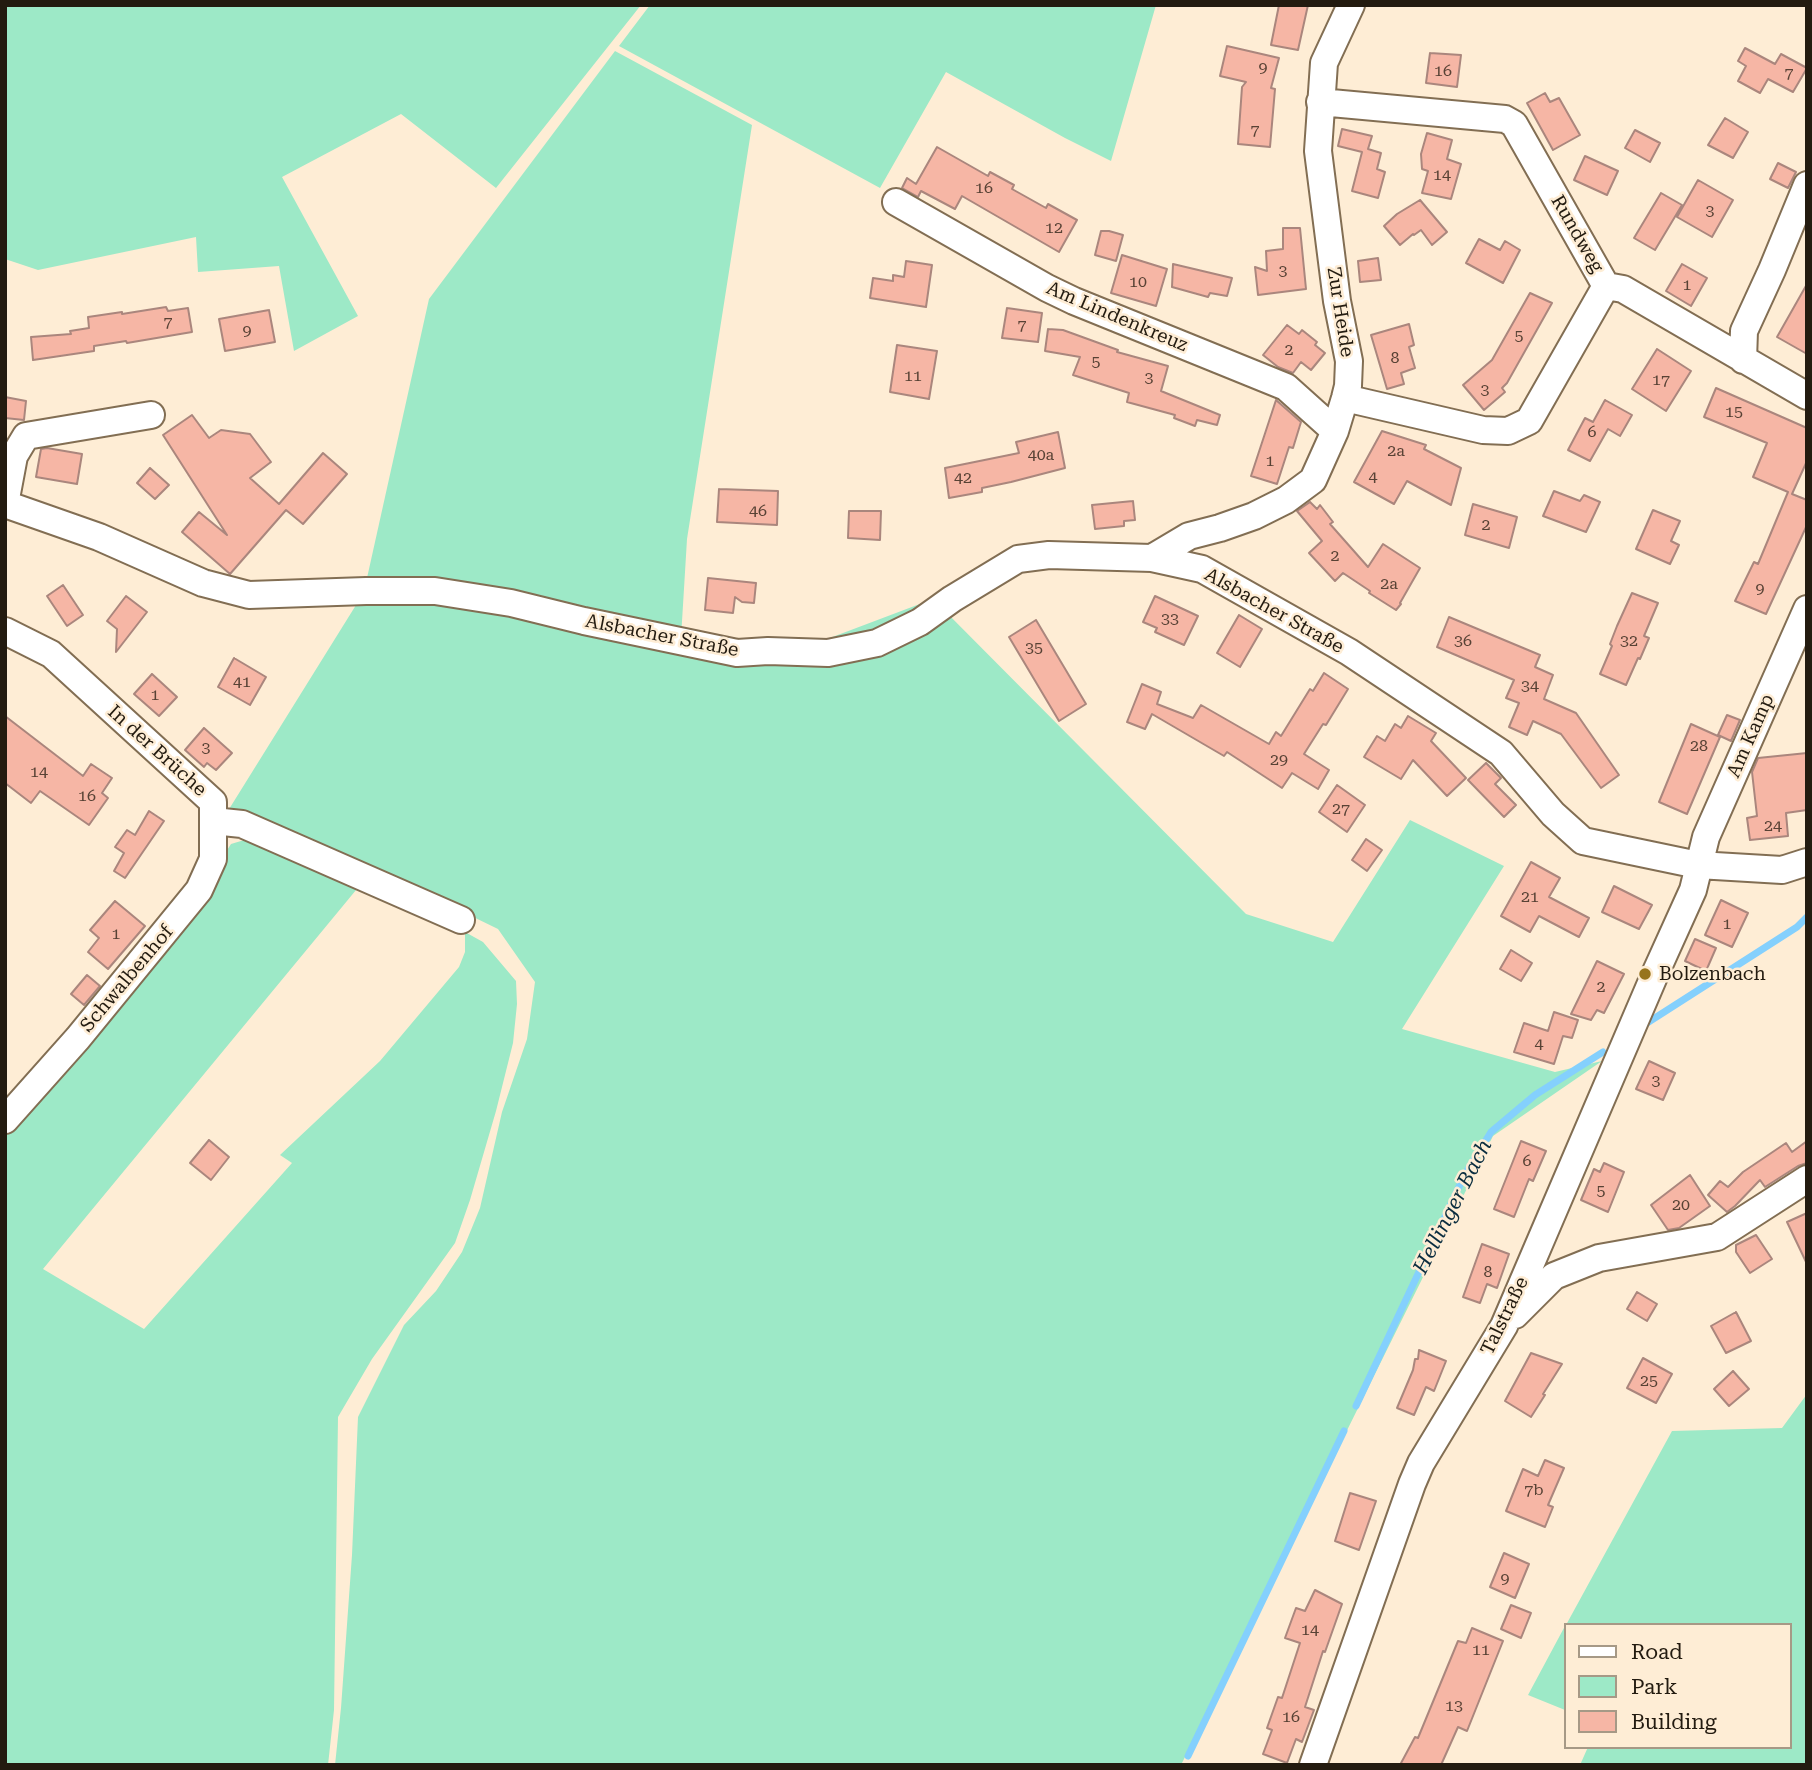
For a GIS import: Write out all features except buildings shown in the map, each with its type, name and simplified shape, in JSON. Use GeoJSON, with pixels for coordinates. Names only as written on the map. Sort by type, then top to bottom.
{"type":"FeatureCollection","features":[{"type":"Feature","properties":{"kind":"street","name":"Zur Heide"},"geometry":{"type":"LineString","coordinates":[[1152,558],[1189,536],[1254,516],[1286,500],[1313,480],[1335,432],[1348,386],[1349,361],[1337,300],[1318,151],[1324,63],[1351,5]]}},
{"type":"Feature","properties":{"kind":"street","name":"Rundweg"},"geometry":{"type":"LineString","coordinates":[[1320,102],[1505,119],[1514,124],[1606,286],[1529,421],[1508,431],[1483,430],[1345,398]]}},
{"type":"Feature","properties":{"kind":"street"},"geometry":{"type":"LineString","coordinates":[[1743,360],[1744,331],[1807,185]]}},
{"type":"Feature","properties":{"kind":"street","name":"Am Lindenkreuz"},"geometry":{"type":"LineString","coordinates":[[896,202],[1056,292],[1286,387],[1335,432]]}},
{"type":"Feature","properties":{"kind":"street"},"geometry":{"type":"LineString","coordinates":[[1606,286],[1623,289],[1807,396]]}},
{"type":"Feature","properties":{"kind":"street"},"geometry":{"type":"LineString","coordinates":[[5,504],[14,456],[26,436],[151,415]]}},
{"type":"Feature","properties":{"kind":"street","name":"Alsbacher Straße"},"geometry":{"type":"LineString","coordinates":[[5,504],[99,537],[203,583],[249,595],[435,591],[511,603],[737,653],[828,653],[877,643],[920,622],[1018,559],[1049,555],[1152,558],[1202,569],[1349,652],[1501,753],[1553,814],[1583,841],[1698,865],[1782,870],[1807,862]]}},
{"type":"Feature","properties":{"kind":"street","name":"Am Kamp"},"geometry":{"type":"LineString","coordinates":[[1698,865],[1706,837],[1807,609]]}},
{"type":"Feature","properties":{"kind":"street","name":"In der Brüche"},"geometry":{"type":"LineString","coordinates":[[5,631],[51,654],[194,784],[213,802],[213,821],[242,824],[461,920]]}},
{"type":"Feature","properties":{"kind":"street","name":"Schwalbenhof"},"geometry":{"type":"LineString","coordinates":[[5,1119],[78,1038],[199,891],[213,859],[213,821]]}},
{"type":"Feature","properties":{"kind":"street","name":"Talstraße"},"geometry":{"type":"LineString","coordinates":[[1313,1765],[1412,1484],[1421,1463],[1504,1326],[1693,890],[1698,865]]}},
{"type":"Feature","properties":{"kind":"street"},"geometry":{"type":"LineString","coordinates":[[1504,1326],[1554,1276],[1599,1258],[1717,1237],[1807,1179]]}},
{"type":"Feature","properties":{"kind":"green space"},"geometry":{"type":"Polygon","coordinates":[[[5,5],[641,5],[496,188],[401,114],[282,177],[358,316],[294,351],[279,266],[198,272],[196,237],[38,270],[5,259],[5,5]]]}},
{"type":"Feature","properties":{"kind":"green space"},"geometry":{"type":"Polygon","coordinates":[[[650,5],[1156,5],[1111,161],[946,72],[880,188],[619,46],[650,5]]]}},
{"type":"Feature","properties":{"kind":"green space"},"geometry":{"type":"Polygon","coordinates":[[[615,51],[752,125],[687,539],[681,638],[365,587],[429,299],[615,51]]]}},
{"type":"Feature","properties":{"kind":"green space"},"geometry":{"type":"Polygon","coordinates":[[[434,596],[583,623],[806,647],[933,599],[1246,914],[1333,942],[1410,820],[1504,866],[1402,1029],[1555,1072],[1602,1061],[1493,1136],[1181,1765],[335,1765],[352,1555],[358,1417],[404,1325],[436,1291],[462,1252],[480,1208],[502,1112],[527,1039],[535,982],[498,929],[461,911],[226,814],[361,597],[434,596]]]}},
{"type":"Feature","properties":{"kind":"green space"},"geometry":{"type":"Polygon","coordinates":[[[251,838],[361,884],[43,1269],[144,1329],[292,1163],[280,1155],[380,1061],[459,967],[465,952],[465,932],[483,942],[516,981],[517,1004],[513,1043],[496,1111],[455,1243],[372,1359],[338,1417],[334,1710],[328,1765],[5,1765],[5,1129],[231,844],[251,838]]]}},
{"type":"Feature","properties":{"kind":"green space"},"geometry":{"type":"Polygon","coordinates":[[[1807,1394],[1807,1765],[1580,1765],[1587,1749],[1791,1749],[1791,1623],[1567,1623],[1672,1431],[1782,1428],[1807,1394]]]}},
{"type":"Feature","properties":{"kind":"green space"},"geometry":{"type":"Polygon","coordinates":[[[1563,1630],[1563,1709],[1528,1695],[1563,1630]]]}},
{"type":"Feature","properties":{"kind":"waterway","name":"Hellinger Bach"},"geometry":{"type":"LineString","coordinates":[[1647,1023],[1797,927],[1807,917]]}},
{"type":"Feature","properties":{"kind":"waterway","name":"Hellinger Bach"},"geometry":{"type":"LineString","coordinates":[[1356,1406],[1465,1174],[1491,1132],[1535,1095],[1603,1052]]}},
{"type":"Feature","properties":{"kind":"waterway","name":"Hellinger Bach"},"geometry":{"type":"LineString","coordinates":[[1188,1756],[1344,1431]]}},
{"type":"Feature","properties":{"kind":"place","name":"Bolzenbach"},"geometry":{"type":"Point","coordinates":[1645,974]}}]}
